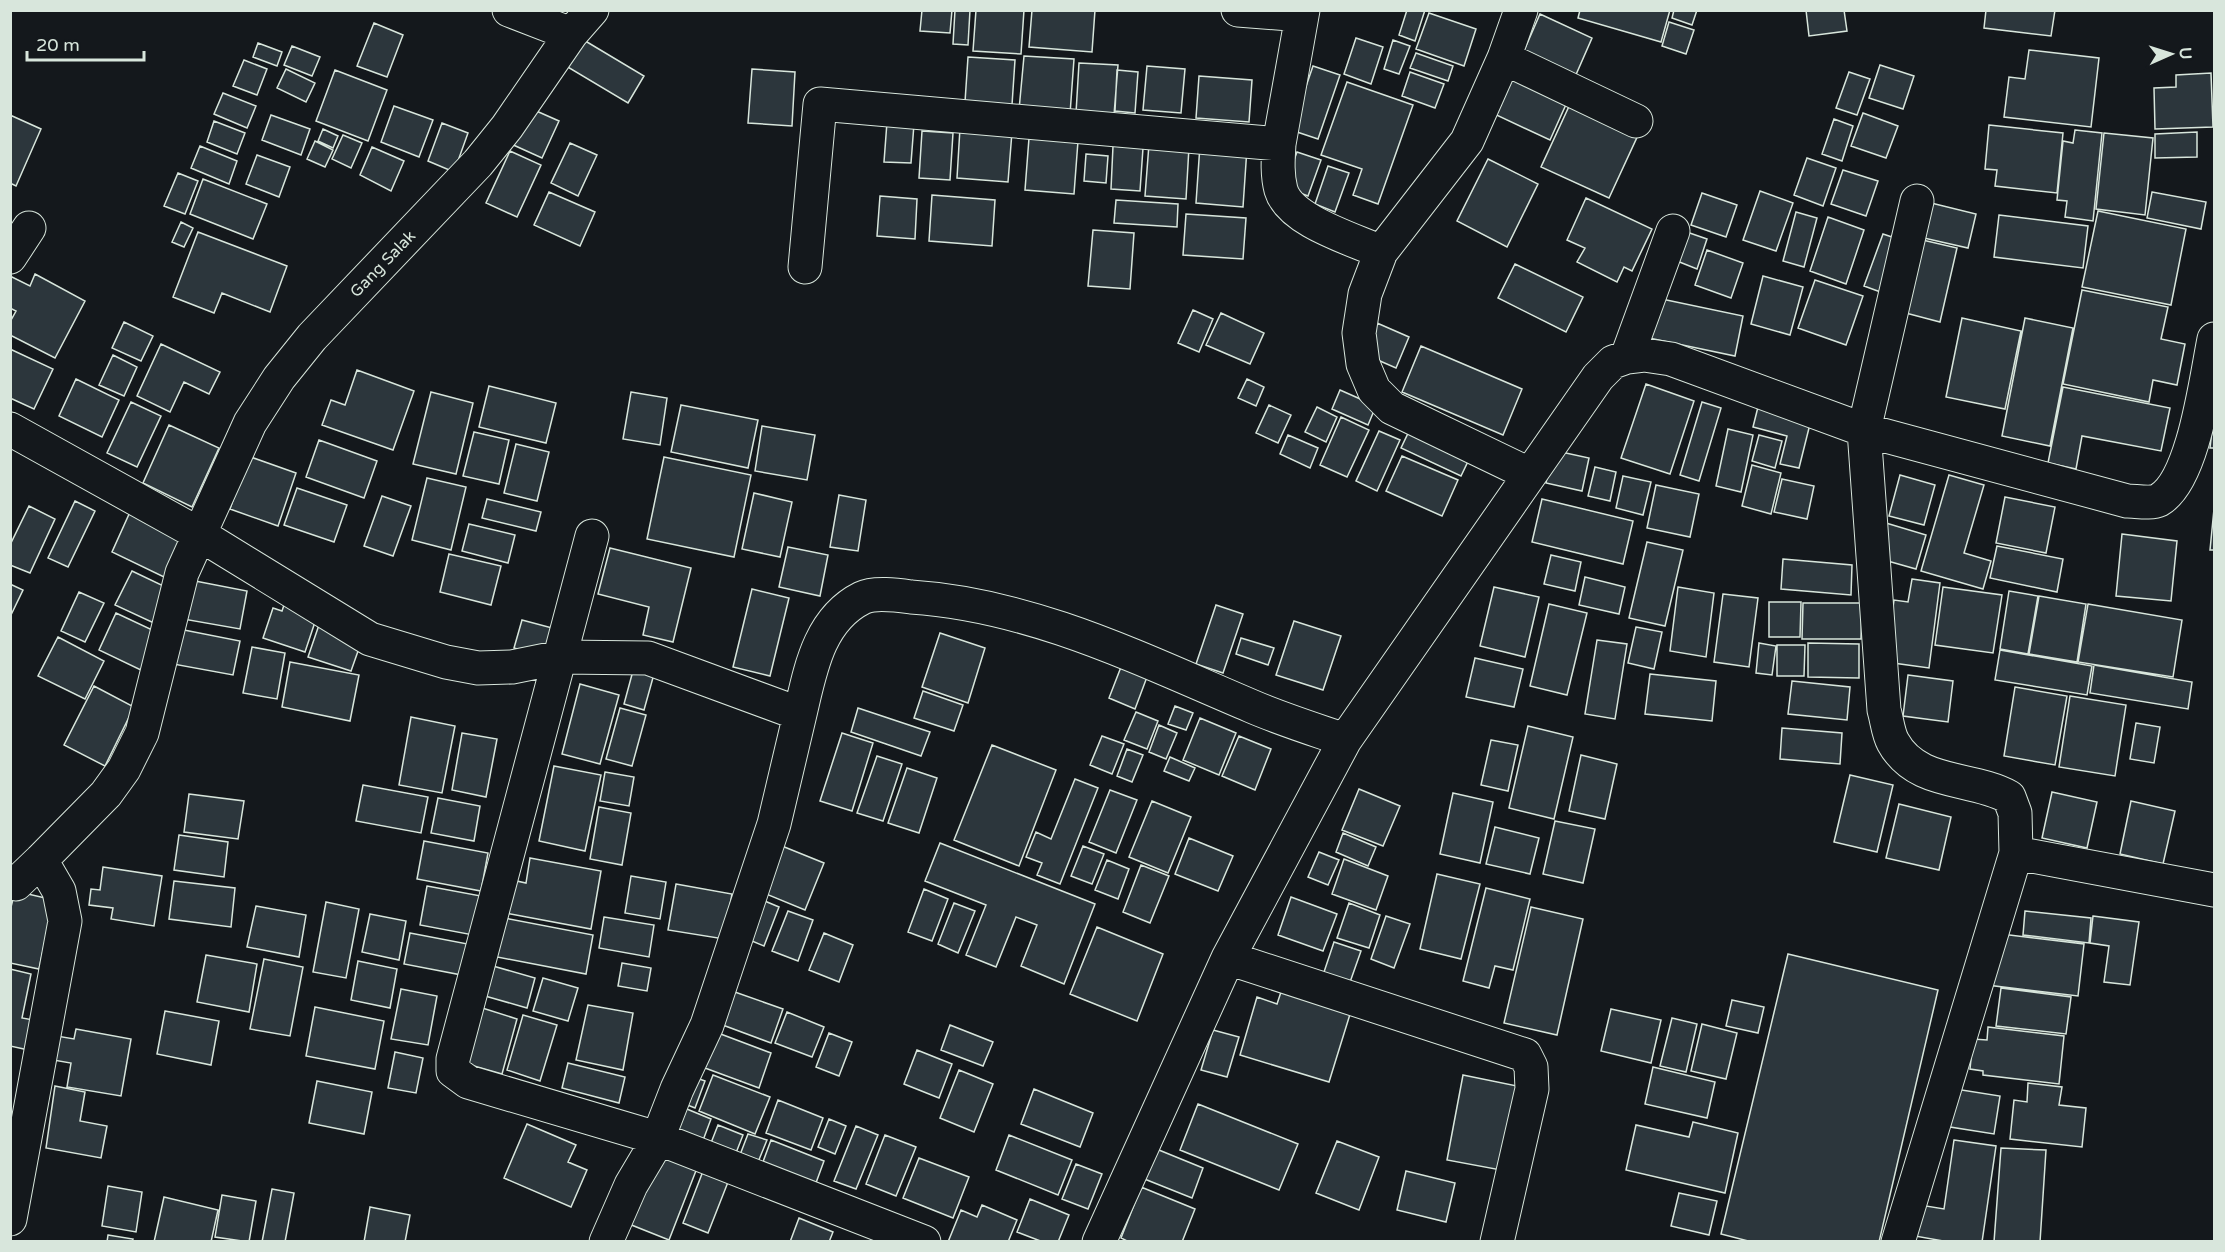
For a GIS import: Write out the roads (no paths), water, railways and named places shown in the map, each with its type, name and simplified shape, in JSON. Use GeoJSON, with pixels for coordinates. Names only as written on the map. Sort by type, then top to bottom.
{"type":"FeatureCollection","features":[{"type":"Feature","properties":{"kind":"street"},"geometry":{"type":"LineString","coordinates":[[1238,10],[1303,13],[1279,144],[1277,169],[1281,192],[1292,209],[1381,252]]}},
{"type":"Feature","properties":{"kind":"street"},"geometry":{"type":"LineString","coordinates":[[1521,10],[1504,58],[1467,141],[1381,252],[1365,294],[1359,333],[1363,364],[1374,390],[1392,408],[1529,474]]}},
{"type":"Feature","properties":{"kind":"street"},"geometry":{"type":"LineString","coordinates":[[522,13],[581,22]]}},
{"type":"Feature","properties":{"kind":"street","name":"Gang Salak"},"geometry":{"type":"LineString","coordinates":[[16,884],[106,794],[124,769],[142,733],[182,573],[250,423],[279,378],[312,337],[478,163],[507,128],[581,22]]}},
{"type":"Feature","properties":{"kind":"street"},"geometry":{"type":"LineString","coordinates":[[1504,58],[1636,122]]}},
{"type":"Feature","properties":{"kind":"street"},"geometry":{"type":"LineString","coordinates":[[805,267],[820,104],[1279,144]]}},
{"type":"Feature","properties":{"kind":"street"},"geometry":{"type":"LineString","coordinates":[[1898,1242],[2016,853],[2015,813],[2009,797],[1995,790],[1933,776],[1906,759],[1892,741],[1884,710],[1864,430],[1917,201]]}},
{"type":"Feature","properties":{"kind":"street"},"geometry":{"type":"LineString","coordinates":[[10,257],[29,228]]}},
{"type":"Feature","properties":{"kind":"street"},"geometry":{"type":"LineString","coordinates":[[1627,357],[1673,231]]}},
{"type":"Feature","properties":{"kind":"street"},"geometry":{"type":"LineString","coordinates":[[1099,1242],[1228,958],[1345,740],[1529,474],[1598,377],[1612,362],[1627,357],[1671,358],[1864,430],[2127,501],[2157,501],[2175,487],[2187,461],[2214,339]]}},
{"type":"Feature","properties":{"kind":"street"},"geometry":{"type":"LineString","coordinates":[[10,429],[199,534],[370,639],[446,662],[478,668],[512,667],[561,657],[648,658],[800,714]]}},
{"type":"Feature","properties":{"kind":"street"},"geometry":{"type":"LineString","coordinates":[[592,536],[456,1048],[453,1071],[468,1082],[657,1138],[924,1242]]}},
{"type":"Feature","properties":{"kind":"street"},"geometry":{"type":"LineString","coordinates":[[606,1242],[631,1185],[657,1138],[707,1025],[774,824],[800,714],[820,643],[839,615],[863,597],[891,595],[937,598],[984,606],[1045,622],[1160,665],[1253,707],[1345,740]]}},
{"type":"Feature","properties":{"kind":"street"},"geometry":{"type":"LineString","coordinates":[[2016,853],[2214,890]]}},
{"type":"Feature","properties":{"kind":"street"},"geometry":{"type":"LineString","coordinates":[[10,1219],[66,921],[59,891],[41,860]]}},
{"type":"Feature","properties":{"kind":"street"},"geometry":{"type":"LineString","coordinates":[[1228,958],[1525,1055],[1531,1067],[1532,1089],[1497,1242]]}}]}
